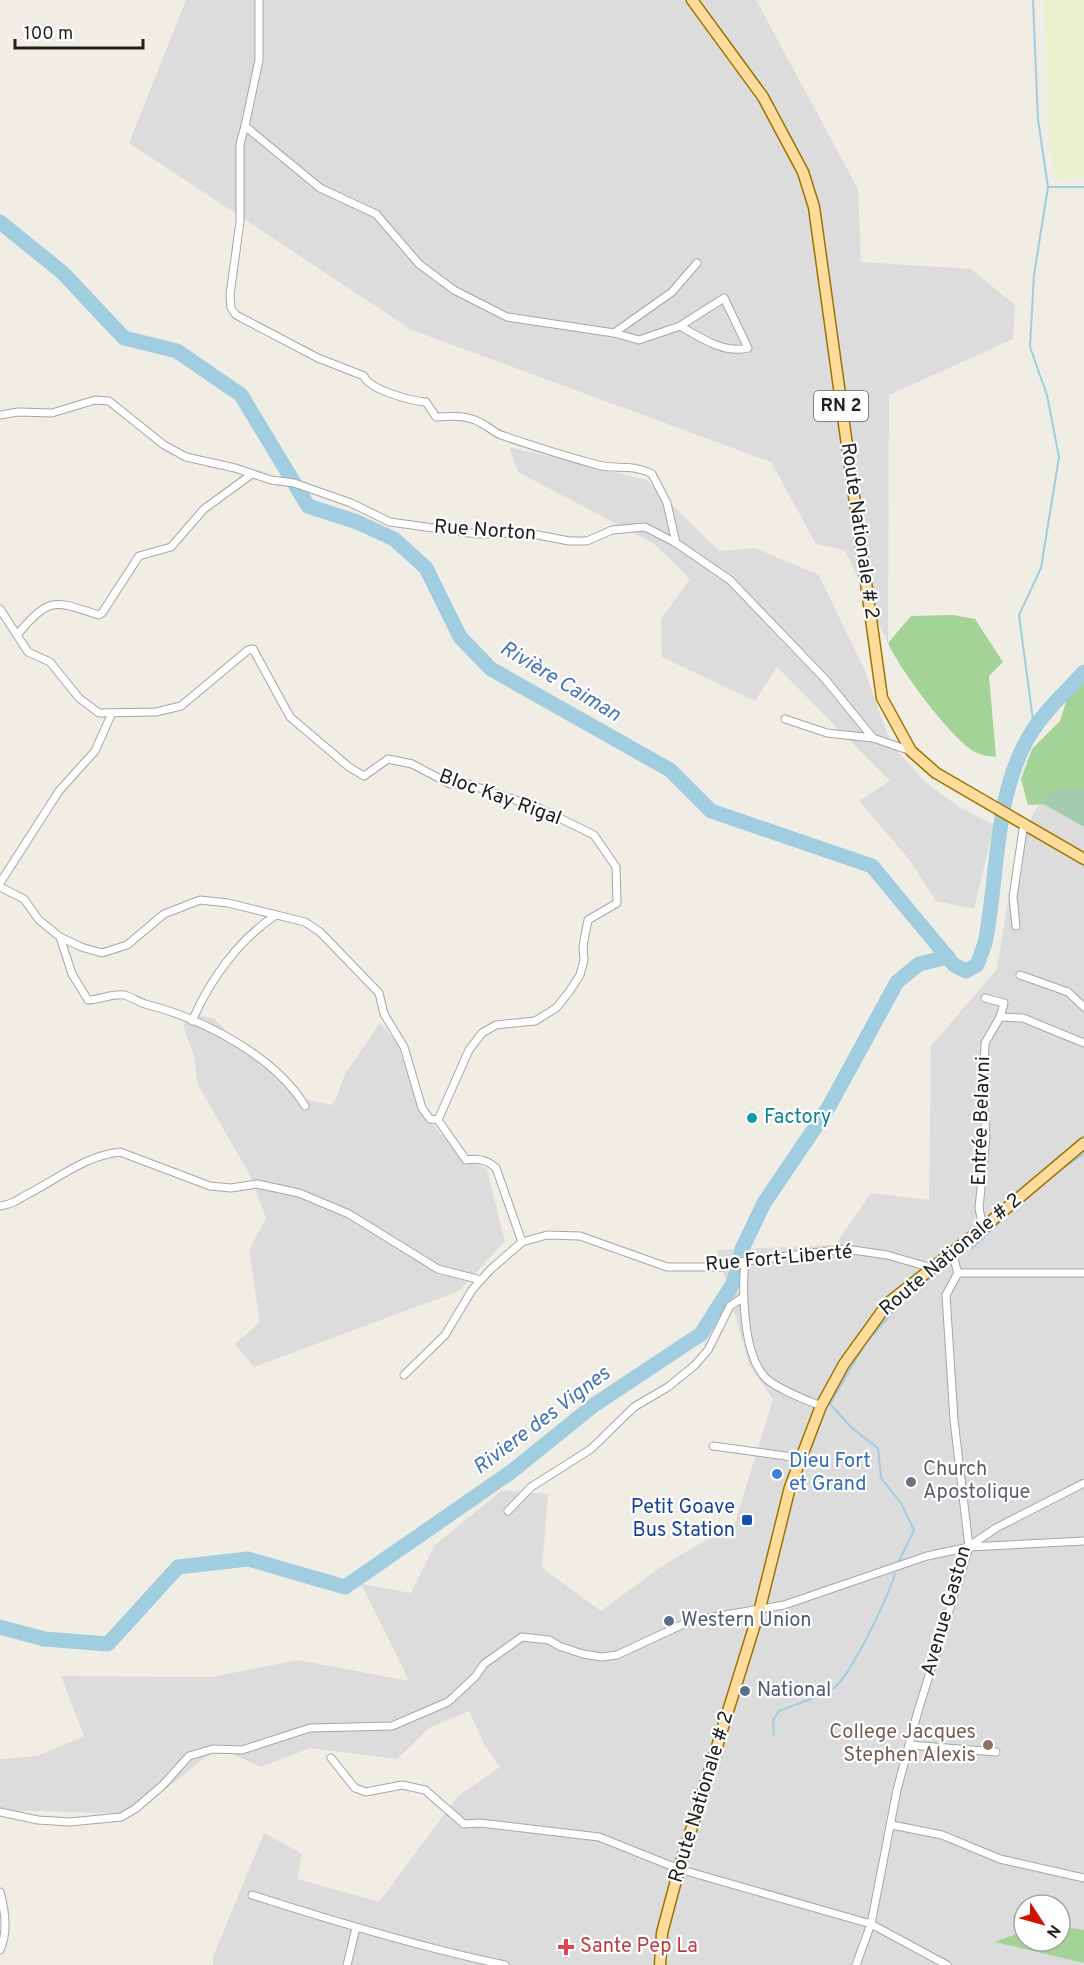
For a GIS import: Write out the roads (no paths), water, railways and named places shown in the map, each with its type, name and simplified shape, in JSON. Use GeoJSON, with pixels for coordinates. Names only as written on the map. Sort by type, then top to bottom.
{"type":"FeatureCollection","features":[{"type":"Feature","properties":{"kind":"main road","name":"Route Nationale # 2"},"geometry":{"type":"LineString","coordinates":[[692,0],[763,97],[803,172],[814,207],[882,698],[912,751],[936,773],[1023,822]]}},
{"type":"Feature","properties":{"kind":"main road","name":"RN 2"},"geometry":{"type":"LineString","coordinates":[[1023,822],[1084,859]]}},
{"type":"Feature","properties":{"kind":"main road","name":"Route Nationale # 2"},"geometry":{"type":"LineString","coordinates":[[660,1965],[662,1933],[679,1869],[760,1608],[790,1487],[820,1406],[844,1364],[888,1303],[983,1228],[1084,1143]]}},
{"type":"Feature","properties":{"kind":"street"},"geometry":{"type":"LineString","coordinates":[[260,0],[260,60],[240,144],[240,222],[230,295],[231,308],[236,315],[318,358],[364,376],[366,381],[377,388],[426,402],[436,417],[466,418],[480,422],[498,434],[549,453],[571,455],[600,465],[626,465],[652,474],[668,503],[676,543]]}},
{"type":"Feature","properties":{"kind":"street"},"geometry":{"type":"LineString","coordinates":[[245,126],[320,188],[376,214],[419,264],[454,290],[507,317],[614,333],[639,340],[680,326],[724,298],[747,348],[734,351],[680,326]]}},
{"type":"Feature","properties":{"kind":"street"},"geometry":{"type":"LineString","coordinates":[[614,333],[672,292],[697,263]]}},
{"type":"Feature","properties":{"kind":"street","name":"Rue Norton"},"geometry":{"type":"LineString","coordinates":[[0,415],[18,412],[52,413],[95,400],[109,401],[164,445],[186,457],[294,483],[341,499],[390,522],[477,534],[528,532],[569,542],[587,541],[612,530],[645,527],[676,543],[730,580],[825,679],[873,738]]}},
{"type":"Feature","properties":{"kind":"street"},"geometry":{"type":"LineString","coordinates":[[17,635],[36,614],[54,604],[67,603],[99,615],[102,613],[139,556],[171,547],[204,509],[252,474]]}},
{"type":"Feature","properties":{"kind":"street"},"geometry":{"type":"LineString","coordinates":[[0,609],[28,652],[50,662],[89,707],[99,713],[112,712],[95,751],[59,791],[0,885],[24,899],[39,920],[60,937],[81,948],[102,953],[127,945],[164,914],[200,900],[305,922],[320,932],[379,993],[384,1014],[407,1054],[422,1108],[430,1119],[438,1120],[466,1160],[474,1158],[491,1162],[496,1168],[522,1242]]}},
{"type":"Feature","properties":{"kind":"street","name":"Bloc Kay Rigal"},"geometry":{"type":"LineString","coordinates":[[112,712],[156,712],[181,706],[209,680],[248,650],[253,650],[290,717],[349,767],[364,776],[388,759],[412,764],[450,784],[468,784],[539,808],[594,835],[616,867],[617,903],[588,920],[583,946],[584,960],[579,975],[569,992],[555,1008],[535,1021],[496,1025],[482,1033],[469,1050],[438,1120]]}},
{"type":"Feature","properties":{"kind":"street"},"geometry":{"type":"LineString","coordinates":[[785,719],[827,733],[873,738],[912,751]]}},
{"type":"Feature","properties":{"kind":"street"},"geometry":{"type":"LineString","coordinates":[[1016,926],[1013,897],[1023,822]]}},
{"type":"Feature","properties":{"kind":"street"},"geometry":{"type":"LineString","coordinates":[[192,1021],[206,990],[238,947],[276,915]]}},
{"type":"Feature","properties":{"kind":"street"},"geometry":{"type":"LineString","coordinates":[[60,937],[72,974],[88,1000],[125,996],[143,1004],[159,1006],[192,1021],[256,1054],[298,1096],[304,1106]]}},
{"type":"Feature","properties":{"kind":"street"},"geometry":{"type":"LineString","coordinates":[[1020,975],[1068,992],[1084,1007]]}},
{"type":"Feature","properties":{"kind":"street"},"geometry":{"type":"LineString","coordinates":[[985,998],[1004,1003],[1000,1017],[1023,1018],[1084,1043]]}},
{"type":"Feature","properties":{"kind":"street","name":"Entrée Belavni"},"geometry":{"type":"LineString","coordinates":[[983,1228],[979,1208],[986,1137],[983,1088],[985,1043],[1000,1017]]}},
{"type":"Feature","properties":{"kind":"street"},"geometry":{"type":"LineString","coordinates":[[0,1206],[43,1186],[78,1163],[107,1153],[120,1152],[210,1186],[231,1188],[257,1184],[299,1193],[349,1214],[438,1269],[481,1280]]}},
{"type":"Feature","properties":{"kind":"street","name":"Rue Fort-Liberté"},"geometry":{"type":"LineString","coordinates":[[404,1375],[445,1335],[481,1280],[522,1242],[547,1234],[580,1236],[667,1267],[723,1268],[745,1261],[846,1249],[887,1255],[932,1268]]}},
{"type":"Feature","properties":{"kind":"street"},"geometry":{"type":"LineString","coordinates":[[952,1252],[958,1273],[1084,1273]]}},
{"type":"Feature","properties":{"kind":"street"},"geometry":{"type":"LineString","coordinates":[[745,1261],[742,1298],[750,1341],[764,1377],[820,1406]]}},
{"type":"Feature","properties":{"kind":"street","name":"Avenue Gaston"},"geometry":{"type":"LineString","coordinates":[[856,1965],[871,1924],[897,1790],[918,1711],[969,1547],[954,1420],[946,1295],[958,1273]]}},
{"type":"Feature","properties":{"kind":"street"},"geometry":{"type":"LineString","coordinates":[[508,1511],[531,1487],[591,1449],[634,1407],[688,1372],[708,1350],[730,1305],[742,1298]]}},
{"type":"Feature","properties":{"kind":"street"},"geometry":{"type":"LineString","coordinates":[[713,1446],[800,1458]]}},
{"type":"Feature","properties":{"kind":"street"},"geometry":{"type":"LineString","coordinates":[[969,1547],[996,1527],[1084,1483]]}},
{"type":"Feature","properties":{"kind":"street"},"geometry":{"type":"LineString","coordinates":[[0,1812],[38,1820],[70,1822],[121,1817],[135,1809],[163,1785],[189,1756],[213,1749],[242,1750],[310,1728],[392,1726],[448,1702],[475,1677],[484,1664],[522,1638],[549,1640],[567,1649],[602,1657],[617,1654],[690,1621],[815,1596],[927,1556],[969,1547],[1084,1541]]}},
{"type":"Feature","properties":{"kind":"street"},"geometry":{"type":"LineString","coordinates":[[910,1745],[996,1752]]}},
{"type":"Feature","properties":{"kind":"street"},"geometry":{"type":"LineString","coordinates":[[331,1758],[355,1788],[366,1792],[402,1785],[425,1790],[464,1824],[480,1823],[599,1837],[679,1869],[871,1924],[947,1965]]}},
{"type":"Feature","properties":{"kind":"street"},"geometry":{"type":"LineString","coordinates":[[892,1825],[942,1835],[1000,1859],[1084,1878]]}},
{"type":"Feature","properties":{"kind":"street"},"geometry":{"type":"LineString","coordinates":[[0,1892],[5,1920],[4,1942],[0,1950]]}},
{"type":"Feature","properties":{"kind":"street"},"geometry":{"type":"LineString","coordinates":[[252,1895],[356,1928],[402,1938],[445,1953],[505,1965]]}},
{"type":"Feature","properties":{"kind":"street"},"geometry":{"type":"LineString","coordinates":[[347,1965],[356,1928]]}},
{"type":"Feature","properties":{"kind":"waterway"},"geometry":{"type":"LineString","coordinates":[[1033,0],[1038,120],[1048,187]]}},
{"type":"Feature","properties":{"kind":"waterway","name":"Riviere des Vignes"},"geometry":{"type":"LineString","coordinates":[[1034,728],[1019,615],[1041,568],[1059,457],[1047,395],[1030,347],[1034,275],[1048,187],[1084,187]]}},
{"type":"Feature","properties":{"kind":"waterway","name":"Rivière Caiman"},"geometry":{"type":"LineString","coordinates":[[0,222],[63,273],[124,338],[177,351],[241,395],[308,506],[357,522],[394,539],[426,568],[460,637],[491,669],[670,770],[711,811],[872,866],[954,965],[966,971],[977,965],[985,943],[1004,806],[1020,754],[1044,715],[1084,672]]}},
{"type":"Feature","properties":{"kind":"waterway","name":"Riviere des Vignes"},"geometry":{"type":"LineString","coordinates":[[0,1627],[44,1639],[108,1644],[178,1567],[248,1559],[345,1587],[511,1472],[594,1405],[701,1334],[734,1282],[742,1249],[764,1203],[827,1110],[897,982],[919,964],[948,957]]}},
{"type":"Feature","properties":{"kind":"waterway"},"geometry":{"type":"LineString","coordinates":[[1061,1169],[1084,1154]]}},
{"type":"Feature","properties":{"kind":"waterway"},"geometry":{"type":"LineString","coordinates":[[972,1248],[1005,1217]]}},
{"type":"Feature","properties":{"kind":"waterway"},"geometry":{"type":"LineString","coordinates":[[898,1563],[914,1530],[901,1503],[881,1478],[878,1448],[852,1428],[830,1404],[865,1344],[903,1300],[946,1264]]}},
{"type":"Feature","properties":{"kind":"waterway"},"geometry":{"type":"LineString","coordinates":[[833,1689],[841,1681],[859,1653],[895,1574]]}},
{"type":"Feature","properties":{"kind":"waterway"},"geometry":{"type":"LineString","coordinates":[[774,1735],[773,1720],[779,1711],[821,1695]]}},
{"type":"Feature","properties":{"kind":"place","name":"Factory"},"geometry":{"type":"Point","coordinates":[752,1118]}},
{"type":"Feature","properties":{"kind":"place","name":"Dieu Fort et Grand"},"geometry":{"type":"Point","coordinates":[777,1474]}},
{"type":"Feature","properties":{"kind":"place","name":"Church Apostolique"},"geometry":{"type":"Point","coordinates":[911,1482]}},
{"type":"Feature","properties":{"kind":"place","name":"Petit Goave Bus Station"},"geometry":{"type":"Point","coordinates":[747,1520]}},
{"type":"Feature","properties":{"kind":"place","name":"Western Union"},"geometry":{"type":"Point","coordinates":[669,1621]}},
{"type":"Feature","properties":{"kind":"place","name":"National"},"geometry":{"type":"Point","coordinates":[745,1691]}},
{"type":"Feature","properties":{"kind":"place","name":"College Jacques Stephen Alexis"},"geometry":{"type":"Point","coordinates":[988,1745]}},
{"type":"Feature","properties":{"kind":"place","name":"Sante Pep La"},"geometry":{"type":"Point","coordinates":[566,1947]}}]}
